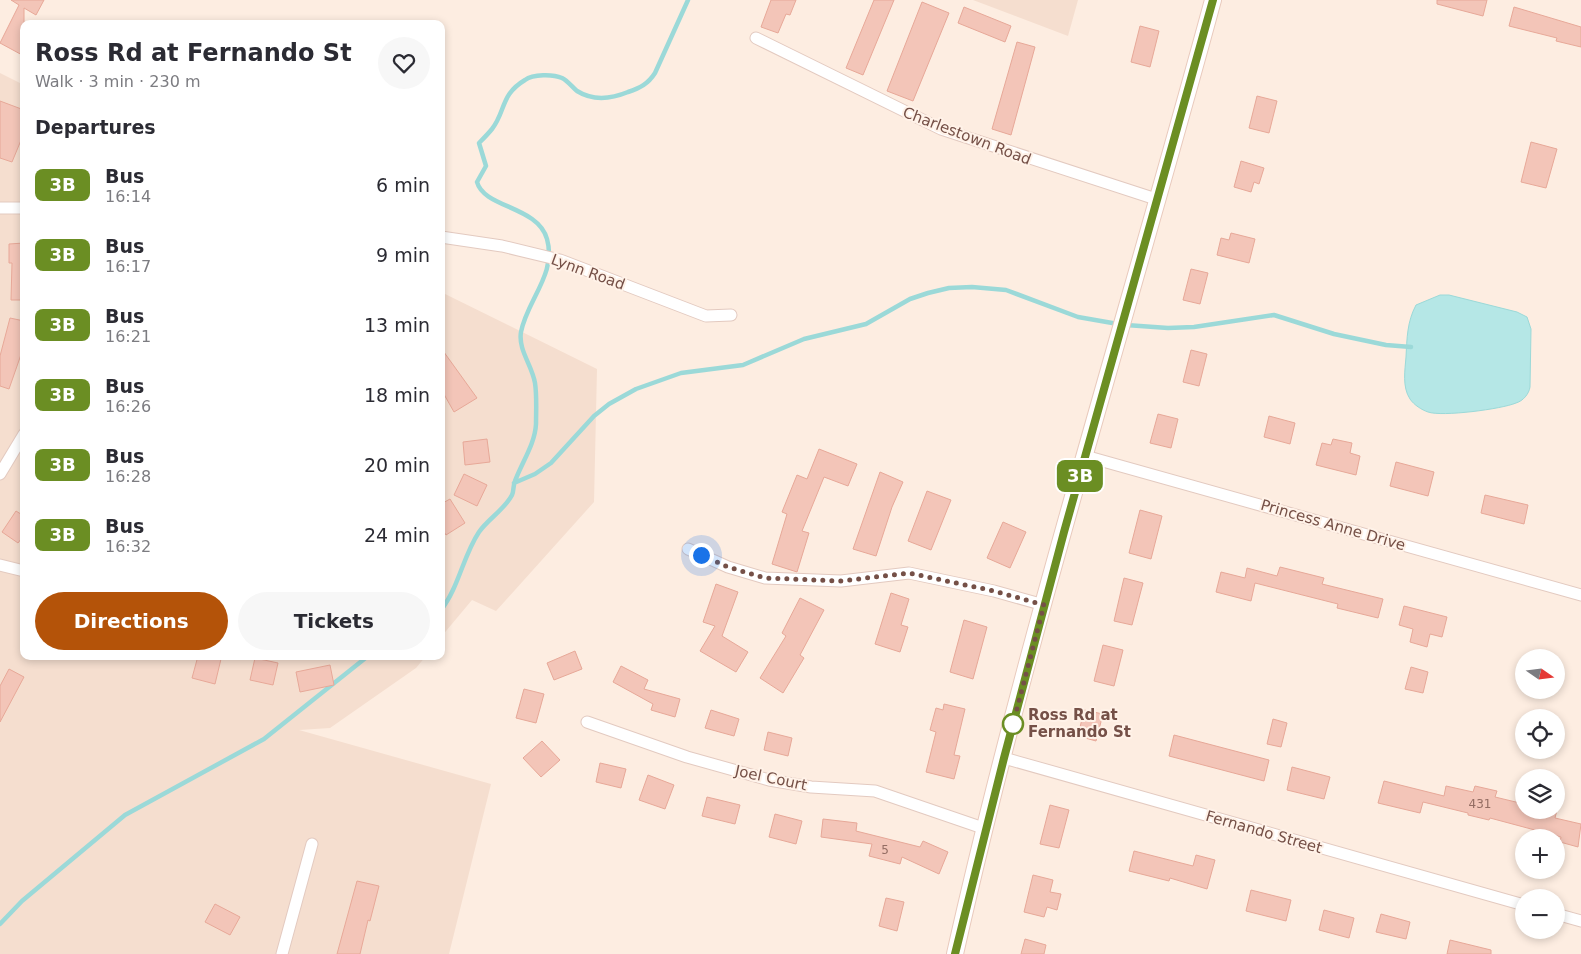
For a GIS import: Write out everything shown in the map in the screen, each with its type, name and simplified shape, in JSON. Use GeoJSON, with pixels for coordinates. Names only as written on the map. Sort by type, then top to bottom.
{"type":"FeatureCollection","features":[{"type":"Feature","properties":{"kind":"street"},"geometry":{"type":"LineString","coordinates":[[955,954],[1044,605],[1159,200],[1213,0]]}},
{"type":"Feature","properties":{"kind":"street","name":"Charlestown Road"},"geometry":{"type":"LineString","coordinates":[[756,38],[941,129],[1159,200]]}},
{"type":"Feature","properties":{"kind":"street"},"geometry":{"type":"LineString","coordinates":[[0,208],[20,208]]}},
{"type":"Feature","properties":{"kind":"street","name":"Lynn Road"},"geometry":{"type":"LineString","coordinates":[[445,238],[502,246],[560,260],[706,316],[731,315]]}},
{"type":"Feature","properties":{"kind":"street"},"geometry":{"type":"LineString","coordinates":[[0,474],[20,441]]}},
{"type":"Feature","properties":{"kind":"street","name":"Princess Anne Drive"},"geometry":{"type":"LineString","coordinates":[[1086,456],[1581,595]]}},
{"type":"Feature","properties":{"kind":"street"},"geometry":{"type":"LineString","coordinates":[[688,549],[728,567],[765,578],[841,581],[909,573],[994,591],[1044,605]]}},
{"type":"Feature","properties":{"kind":"street"},"geometry":{"type":"LineString","coordinates":[[0,565],[20,570]]}},
{"type":"Feature","properties":{"kind":"street","name":"Joel Court"},"geometry":{"type":"LineString","coordinates":[[587,722],[687,757],[769,780],[798,786],[875,791],[986,829]]}},
{"type":"Feature","properties":{"kind":"street","name":"Fernando Street"},"geometry":{"type":"LineString","coordinates":[[1004,758],[1515,902]]}},
{"type":"Feature","properties":{"kind":"street"},"geometry":{"type":"LineString","coordinates":[[282,954],[312,844]]}},
{"type":"Feature","properties":{"kind":"street"},"geometry":{"type":"LineString","coordinates":[[1565,917],[1581,921]]}},
{"type":"Feature","properties":{"kind":"shaded area"},"geometry":{"type":"Polygon","coordinates":[[[973,0],[1078,0],[1068,36],[973,0]]]}},
{"type":"Feature","properties":{"kind":"shaded area"},"geometry":{"type":"Polygon","coordinates":[[[0,73],[20,83],[20,660],[423,660],[416,668],[330,728],[299,730],[491,784],[449,954],[0,954],[0,73]]]}},
{"type":"Feature","properties":{"kind":"shaded area"},"geometry":{"type":"Polygon","coordinates":[[[445,294],[597,369],[594,502],[496,611],[472,600],[445,632],[445,294]]]}},
{"type":"Feature","properties":{"kind":"water"},"geometry":{"type":"Polygon","coordinates":[[[1440,295],[1449,295],[1517,312],[1527,317],[1531,329],[1530,387],[1523,399],[1498,408],[1446,414],[1428,412],[1418,407],[1412,401],[1407,394],[1405,378],[1409,324],[1416,305],[1440,295]]]}},
{"type":"Feature","properties":{"kind":"building"},"geometry":{"type":"Polygon","coordinates":[[[11,0],[44,0],[36,15],[24,8],[24,20],[20,20],[20,54],[0,43],[19,5],[11,0]]]}},
{"type":"Feature","properties":{"kind":"building"},"geometry":{"type":"Polygon","coordinates":[[[771,0],[796,0],[790,15],[786,14],[778,33],[761,27],[771,0]]]}},
{"type":"Feature","properties":{"kind":"building"},"geometry":{"type":"Polygon","coordinates":[[[874,0],[894,0],[863,75],[846,68],[874,0]]]}},
{"type":"Feature","properties":{"kind":"building"},"geometry":{"type":"Polygon","coordinates":[[[1437,0],[1487,0],[1483,16],[1437,4],[1437,0]]]}},
{"type":"Feature","properties":{"kind":"building"},"geometry":{"type":"Polygon","coordinates":[[[922,2],[949,13],[913,101],[887,91],[922,2]]]}},
{"type":"Feature","properties":{"kind":"building"},"geometry":{"type":"Polygon","coordinates":[[[964,7],[1011,26],[1005,42],[958,23],[964,7]]]}},
{"type":"Feature","properties":{"kind":"building"},"geometry":{"type":"Polygon","coordinates":[[[1514,7],[1581,27],[1581,47],[1556,41],[1557,38],[1509,26],[1514,7]]]}},
{"type":"Feature","properties":{"kind":"building"},"geometry":{"type":"Polygon","coordinates":[[[1140,26],[1159,31],[1150,67],[1131,62],[1140,26]]]}},
{"type":"Feature","properties":{"kind":"building"},"geometry":{"type":"Polygon","coordinates":[[[1017,42],[1035,47],[1011,135],[992,129],[1017,42]]]}},
{"type":"Feature","properties":{"kind":"building"},"geometry":{"type":"Polygon","coordinates":[[[1257,96],[1277,101],[1269,133],[1249,128],[1257,96]]]}},
{"type":"Feature","properties":{"kind":"building"},"geometry":{"type":"Polygon","coordinates":[[[0,101],[20,108],[20,143],[12,162],[0,158],[0,101]]]}},
{"type":"Feature","properties":{"kind":"building"},"geometry":{"type":"Polygon","coordinates":[[[1531,142],[1557,149],[1546,188],[1521,182],[1531,142]]]}},
{"type":"Feature","properties":{"kind":"building"},"geometry":{"type":"Polygon","coordinates":[[[1241,161],[1264,168],[1259,184],[1254,182],[1251,192],[1234,187],[1241,161]]]}},
{"type":"Feature","properties":{"kind":"building"},"geometry":{"type":"Polygon","coordinates":[[[1231,233],[1255,239],[1249,263],[1217,255],[1221,238],[1229,240],[1231,233]]]}},
{"type":"Feature","properties":{"kind":"building"},"geometry":{"type":"Polygon","coordinates":[[[20,243],[20,300],[11,300],[12,263],[9,263],[9,244],[20,243]]]}},
{"type":"Feature","properties":{"kind":"building"},"geometry":{"type":"Polygon","coordinates":[[[1191,269],[1208,273],[1200,304],[1183,300],[1191,269]]]}},
{"type":"Feature","properties":{"kind":"building"},"geometry":{"type":"Polygon","coordinates":[[[10,318],[20,320],[20,357],[9,389],[0,386],[0,356],[10,318]]]}},
{"type":"Feature","properties":{"kind":"building"},"geometry":{"type":"Polygon","coordinates":[[[1191,350],[1207,354],[1199,386],[1183,382],[1191,350]]]}},
{"type":"Feature","properties":{"kind":"building"},"geometry":{"type":"Polygon","coordinates":[[[445,354],[477,398],[454,412],[445,396],[445,354]]]}},
{"type":"Feature","properties":{"kind":"building"},"geometry":{"type":"Polygon","coordinates":[[[1158,414],[1178,419],[1171,448],[1150,443],[1158,414]]]}},
{"type":"Feature","properties":{"kind":"building"},"geometry":{"type":"Polygon","coordinates":[[[1269,416],[1295,423],[1290,444],[1264,437],[1269,416]]]}},
{"type":"Feature","properties":{"kind":"building"},"geometry":{"type":"Polygon","coordinates":[[[487,439],[490,462],[465,465],[463,442],[487,439]]]}},
{"type":"Feature","properties":{"kind":"building"},"geometry":{"type":"Polygon","coordinates":[[[1333,439],[1352,443],[1350,453],[1360,456],[1356,475],[1316,465],[1322,443],[1331,445],[1333,439]]]}},
{"type":"Feature","properties":{"kind":"building"},"geometry":{"type":"Polygon","coordinates":[[[819,449],[857,464],[848,486],[824,477],[802,531],[809,533],[797,572],[772,564],[787,514],[782,512],[797,475],[807,479],[819,449]]]}},
{"type":"Feature","properties":{"kind":"building"},"geometry":{"type":"Polygon","coordinates":[[[1396,462],[1434,472],[1428,496],[1390,486],[1396,462]]]}},
{"type":"Feature","properties":{"kind":"building"},"geometry":{"type":"Polygon","coordinates":[[[880,472],[903,482],[892,507],[876,556],[853,549],[880,472]]]}},
{"type":"Feature","properties":{"kind":"building"},"geometry":{"type":"Polygon","coordinates":[[[464,474],[487,485],[477,506],[454,495],[464,474]]]}},
{"type":"Feature","properties":{"kind":"building"},"geometry":{"type":"Polygon","coordinates":[[[927,491],[951,500],[931,550],[908,541],[927,491]]]}},
{"type":"Feature","properties":{"kind":"building"},"geometry":{"type":"Polygon","coordinates":[[[1485,495],[1528,505],[1524,524],[1481,513],[1485,495]]]}},
{"type":"Feature","properties":{"kind":"building"},"geometry":{"type":"Polygon","coordinates":[[[450,499],[465,523],[446,535],[445,533],[445,502],[450,499]]]}},
{"type":"Feature","properties":{"kind":"building"},"geometry":{"type":"Polygon","coordinates":[[[1140,510],[1162,516],[1151,559],[1129,553],[1140,510]]]}},
{"type":"Feature","properties":{"kind":"building"},"geometry":{"type":"Polygon","coordinates":[[[16,511],[20,514],[20,540],[18,543],[2,532],[16,511]]]}},
{"type":"Feature","properties":{"kind":"building"},"geometry":{"type":"Polygon","coordinates":[[[1003,522],[1026,532],[1010,568],[987,558],[1003,522]]]}},
{"type":"Feature","properties":{"kind":"building"},"geometry":{"type":"Polygon","coordinates":[[[1280,567],[1324,578],[1322,584],[1383,599],[1378,618],[1337,608],[1338,604],[1255,583],[1251,601],[1216,592],[1221,572],[1245,578],[1247,568],[1277,576],[1280,567]]]}},
{"type":"Feature","properties":{"kind":"building"},"geometry":{"type":"Polygon","coordinates":[[[1124,578],[1143,583],[1132,625],[1114,621],[1124,578]]]}},
{"type":"Feature","properties":{"kind":"building"},"geometry":{"type":"Polygon","coordinates":[[[716,584],[738,592],[722,636],[748,652],[736,672],[700,651],[715,626],[703,622],[716,584]]]}},
{"type":"Feature","properties":{"kind":"building"},"geometry":{"type":"Polygon","coordinates":[[[891,593],[909,599],[901,625],[908,627],[900,652],[875,644],[891,593]]]}},
{"type":"Feature","properties":{"kind":"building"},"geometry":{"type":"Polygon","coordinates":[[[800,598],[824,610],[800,655],[804,658],[783,693],[760,678],[786,636],[782,633],[800,598]]]}},
{"type":"Feature","properties":{"kind":"building"},"geometry":{"type":"Polygon","coordinates":[[[1404,606],[1447,617],[1442,637],[1430,634],[1427,647],[1410,642],[1413,629],[1399,625],[1404,606]]]}},
{"type":"Feature","properties":{"kind":"building"},"geometry":{"type":"Polygon","coordinates":[[[964,620],[987,627],[973,679],[950,672],[964,620]]]}},
{"type":"Feature","properties":{"kind":"building"},"geometry":{"type":"Polygon","coordinates":[[[1103,645],[1123,650],[1114,686],[1094,681],[1103,645]]]}},
{"type":"Feature","properties":{"kind":"building"},"geometry":{"type":"Polygon","coordinates":[[[575,651],[582,669],[554,680],[547,663],[575,651]]]}},
{"type":"Feature","properties":{"kind":"building"},"geometry":{"type":"Polygon","coordinates":[[[197,660],[221,660],[215,684],[192,678],[197,660]]]}},
{"type":"Feature","properties":{"kind":"building"},"geometry":{"type":"Polygon","coordinates":[[[255,660],[278,663],[273,685],[250,680],[255,660]]]}},
{"type":"Feature","properties":{"kind":"building"},"geometry":{"type":"Polygon","coordinates":[[[330,665],[334,685],[300,692],[296,672],[330,665]]]}},
{"type":"Feature","properties":{"kind":"building"},"geometry":{"type":"Polygon","coordinates":[[[621,666],[648,680],[644,689],[680,699],[675,717],[651,710],[653,704],[613,682],[621,666]]]}},
{"type":"Feature","properties":{"kind":"building"},"geometry":{"type":"Polygon","coordinates":[[[1411,667],[1428,672],[1423,693],[1405,689],[1411,667]]]}},
{"type":"Feature","properties":{"kind":"building"},"geometry":{"type":"Polygon","coordinates":[[[9,669],[24,677],[0,722],[0,686],[9,669]]]}},
{"type":"Feature","properties":{"kind":"building"},"geometry":{"type":"Polygon","coordinates":[[[524,689],[544,694],[536,723],[516,718],[524,689]]]}},
{"type":"Feature","properties":{"kind":"building"},"geometry":{"type":"Polygon","coordinates":[[[944,704],[965,709],[954,755],[960,756],[954,779],[926,772],[936,732],[930,730],[936,708],[943,710],[944,704]]]}},
{"type":"Feature","properties":{"kind":"building"},"geometry":{"type":"Polygon","coordinates":[[[711,710],[739,719],[734,736],[705,728],[711,710]]]}},
{"type":"Feature","properties":{"kind":"building"},"geometry":{"type":"Polygon","coordinates":[[[1084,710],[1103,714],[1096,741],[1078,736],[1084,710]]]}},
{"type":"Feature","properties":{"kind":"building"},"geometry":{"type":"Polygon","coordinates":[[[1273,719],[1287,723],[1281,747],[1267,744],[1273,719]]]}},
{"type":"Feature","properties":{"kind":"building"},"geometry":{"type":"Polygon","coordinates":[[[768,732],[792,738],[788,756],[764,750],[768,732]]]}},
{"type":"Feature","properties":{"kind":"building"},"geometry":{"type":"Polygon","coordinates":[[[1174,735],[1269,760],[1264,781],[1169,756],[1174,735]]]}},
{"type":"Feature","properties":{"kind":"building"},"geometry":{"type":"Polygon","coordinates":[[[542,741],[560,760],[541,777],[523,758],[542,741]]]}},
{"type":"Feature","properties":{"kind":"building"},"geometry":{"type":"Polygon","coordinates":[[[600,763],[626,769],[621,788],[596,782],[600,763]]]}},
{"type":"Feature","properties":{"kind":"building"},"geometry":{"type":"Polygon","coordinates":[[[1292,767],[1330,777],[1324,799],[1287,790],[1292,767]]]}},
{"type":"Feature","properties":{"kind":"building"},"geometry":{"type":"Polygon","coordinates":[[[648,775],[674,785],[665,809],[639,800],[648,775]]]}},
{"type":"Feature","properties":{"kind":"building"},"geometry":{"type":"Polygon","coordinates":[[[1384,781],[1444,796],[1446,786],[1473,792],[1475,786],[1497,791],[1495,797],[1515,802],[1515,819],[1559,819],[1581,824],[1578,847],[1565,843],[1565,829],[1531,829],[1490,818],[1489,820],[1468,815],[1468,813],[1423,802],[1420,813],[1378,803],[1384,781]]]}},
{"type":"Feature","properties":{"kind":"building"},"geometry":{"type":"Polygon","coordinates":[[[707,797],[740,805],[735,824],[702,816],[707,797]]]}},
{"type":"Feature","properties":{"kind":"building"},"geometry":{"type":"Polygon","coordinates":[[[1050,805],[1069,810],[1059,848],[1040,844],[1050,805]]]}},
{"type":"Feature","properties":{"kind":"building"},"geometry":{"type":"Polygon","coordinates":[[[775,814],[802,821],[796,844],[769,837],[775,814]]]}},
{"type":"Feature","properties":{"kind":"building"},"geometry":{"type":"Polygon","coordinates":[[[823,819],[857,823],[856,831],[920,847],[923,841],[948,852],[939,874],[902,857],[900,864],[869,856],[872,844],[821,837],[823,819]]]}},
{"type":"Feature","properties":{"kind":"building"},"geometry":{"type":"Polygon","coordinates":[[[1134,851],[1193,866],[1196,855],[1215,860],[1207,889],[1170,878],[1169,881],[1129,871],[1134,851]]]}},
{"type":"Feature","properties":{"kind":"building"},"geometry":{"type":"Polygon","coordinates":[[[1033,875],[1053,880],[1050,892],[1061,894],[1057,910],[1047,907],[1044,917],[1024,912],[1033,875]]]}},
{"type":"Feature","properties":{"kind":"building"},"geometry":{"type":"Polygon","coordinates":[[[357,881],[379,886],[370,921],[368,920],[360,954],[337,954],[357,881]]]}},
{"type":"Feature","properties":{"kind":"building"},"geometry":{"type":"Polygon","coordinates":[[[1251,890],[1291,900],[1286,921],[1246,911],[1251,890]]]}},
{"type":"Feature","properties":{"kind":"building"},"geometry":{"type":"Polygon","coordinates":[[[886,898],[904,902],[897,931],[879,926],[886,898]]]}},
{"type":"Feature","properties":{"kind":"building"},"geometry":{"type":"Polygon","coordinates":[[[215,904],[240,917],[230,935],[205,922],[215,904]]]}},
{"type":"Feature","properties":{"kind":"building"},"geometry":{"type":"Polygon","coordinates":[[[1324,910],[1354,918],[1349,938],[1319,930],[1324,910]]]}},
{"type":"Feature","properties":{"kind":"building"},"geometry":{"type":"Polygon","coordinates":[[[1381,914],[1410,922],[1406,939],[1376,932],[1381,914]]]}},
{"type":"Feature","properties":{"kind":"building"},"geometry":{"type":"Polygon","coordinates":[[[1025,939],[1046,945],[1044,954],[1021,954],[1025,939]]]}},
{"type":"Feature","properties":{"kind":"building"},"geometry":{"type":"Polygon","coordinates":[[[1450,940],[1491,950],[1491,954],[1447,954],[1450,940]]]}},
{"type":"Feature","properties":{"kind":"waterway"},"geometry":{"type":"LineString","coordinates":[[445,604],[479,532],[512,495],[514,483],[533,439],[536,424],[535,383],[523,351],[521,332],[524,320],[545,275],[549,252],[547,239],[542,228],[523,213],[500,203],[482,191],[477,182],[486,166],[479,143],[496,122],[511,91],[529,78],[543,75],[562,78],[577,91],[596,98],[615,96],[643,85],[655,73],[688,0]]}},
{"type":"Feature","properties":{"kind":"waterway"},"geometry":{"type":"LineString","coordinates":[[514,483],[535,474],[551,463],[594,416],[609,404],[636,389],[681,373],[743,365],[804,339],[866,324],[910,299],[928,293],[949,288],[972,287],[1006,290],[1078,317],[1118,324]]}},
{"type":"Feature","properties":{"kind":"waterway"},"geometry":{"type":"LineString","coordinates":[[1126,325],[1168,328],[1194,327],[1274,315],[1334,334],[1386,345],[1411,347]]}},
{"type":"Feature","properties":{"kind":"waterway"},"geometry":{"type":"LineString","coordinates":[[0,924],[22,901],[125,815],[264,739],[363,660]]}},
{"type":"Feature","properties":{"kind":"bus line","name":"3B"},"geometry":{"type":"LineString","coordinates":[[955,954],[981,847],[1064,532],[1159,200],[1213,0]]}},
{"type":"Feature","properties":{"kind":"place","name":"Ross Rd at Fernando St"},"geometry":{"type":"Point","coordinates":[1013,724]}},
{"type":"Feature","properties":{"kind":"route"},"geometry":{"type":"LineString","coordinates":[[701,555],[728,567],[765,578],[841,581],[892,573],[909,573],[994,591],[1044,605],[1013,724]]}}]}
